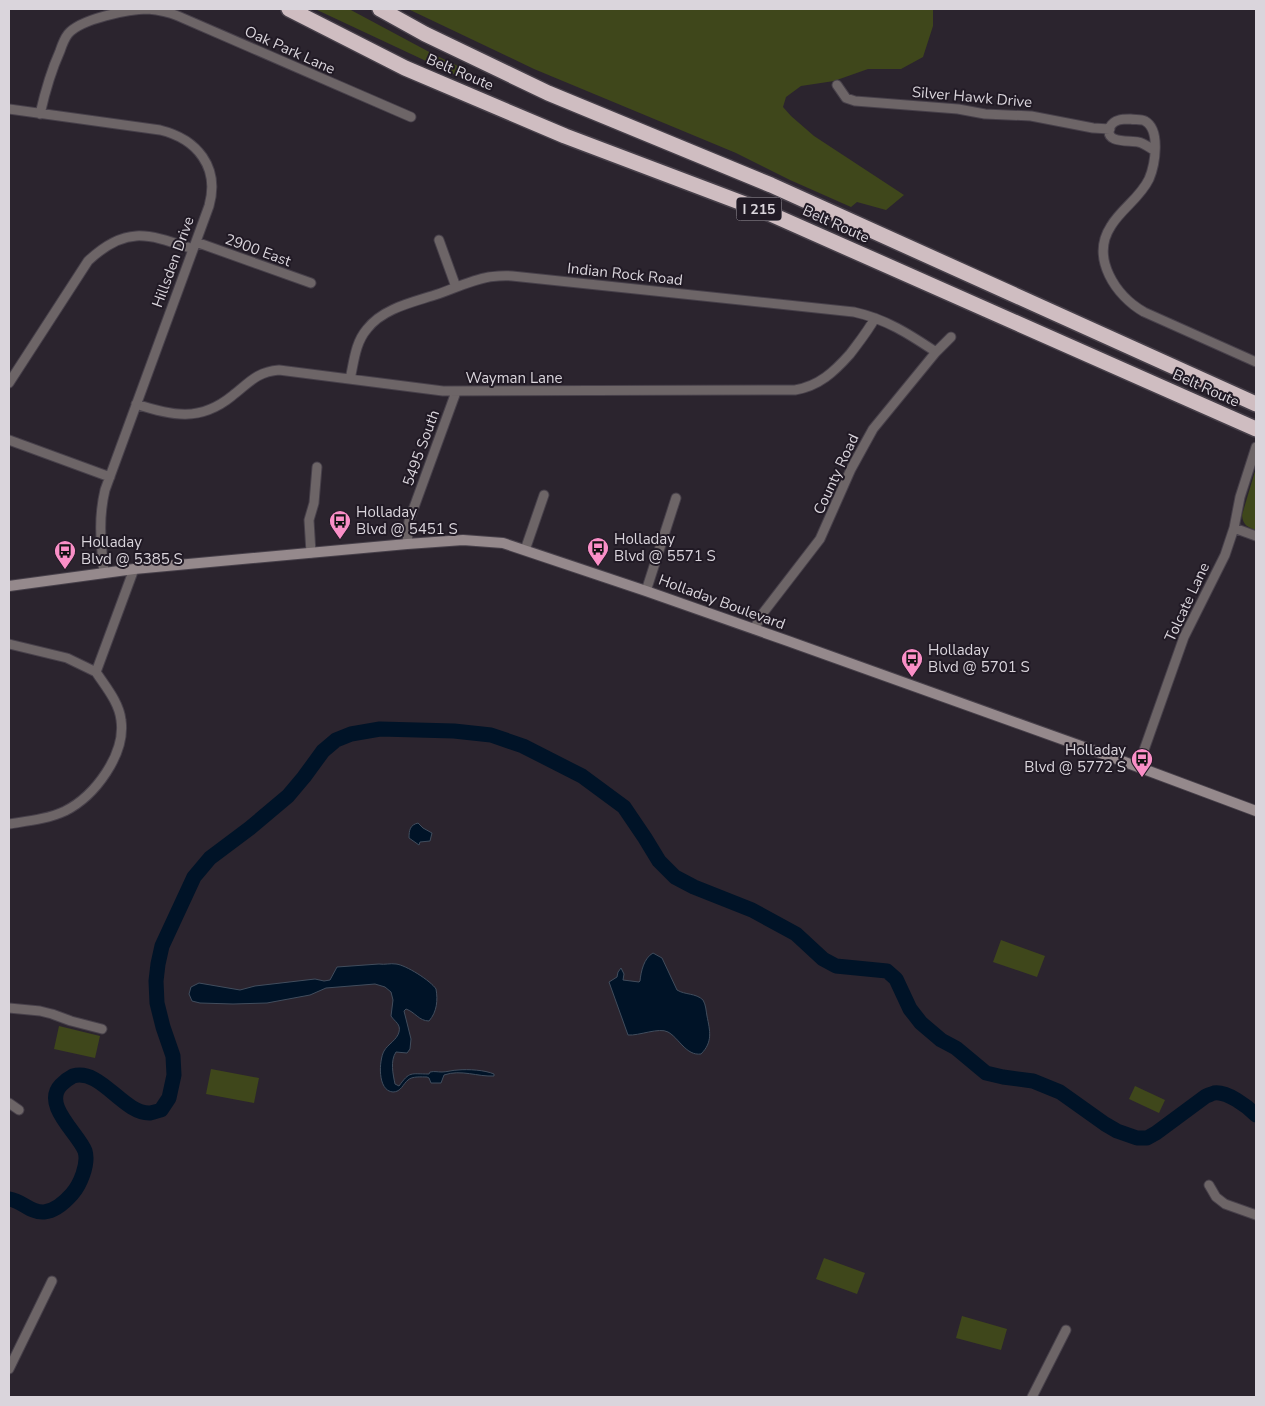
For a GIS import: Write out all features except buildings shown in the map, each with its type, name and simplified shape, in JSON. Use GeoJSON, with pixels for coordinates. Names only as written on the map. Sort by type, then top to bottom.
{"type":"FeatureCollection","features":[{"type":"Feature","properties":{"kind":"highway","name":"Belt Route"},"geometry":{"type":"LineString","coordinates":[[289,9],[406,68],[565,136],[766,212],[1256,429]]}},
{"type":"Feature","properties":{"kind":"highway","name":"Belt Route"},"geometry":{"type":"LineString","coordinates":[[380,9],[425,34],[548,93],[771,185],[1256,404]]}},
{"type":"Feature","properties":{"kind":"main road","name":"Holladay Boulevard"},"geometry":{"type":"LineString","coordinates":[[9,586],[134,569],[407,544],[453,540],[483,540],[503,543],[646,590],[1256,811]]}},
{"type":"Feature","properties":{"kind":"street","name":"Oak Park Lane"},"geometry":{"type":"LineString","coordinates":[[40,114],[54,66],[66,36],[73,29],[81,24],[125,11],[149,9],[168,12],[178,16],[410,117]]}},
{"type":"Feature","properties":{"kind":"street","name":"Silver Hawk Drive"},"geometry":{"type":"LineString","coordinates":[[837,86],[846,98],[854,101],[958,109],[985,114],[1031,116],[1093,128],[1110,129],[1110,135],[1115,139],[1140,142],[1155,151]]}},
{"type":"Feature","properties":{"kind":"street","name":"Hillsden Drive"},"geometry":{"type":"LineString","coordinates":[[9,109],[160,130],[180,136],[192,144],[206,162],[212,184],[209,206],[103,499],[100,539],[104,573]]}},
{"type":"Feature","properties":{"kind":"street"},"geometry":{"type":"LineString","coordinates":[[1110,129],[1113,123],[1120,119],[1145,122],[1154,132],[1155,151],[1154,165],[1147,184],[1110,226],[1105,238],[1103,251],[1109,276],[1130,304],[1256,362]]}},
{"type":"Feature","properties":{"kind":"street","name":"2900 East"},"geometry":{"type":"LineString","coordinates":[[9,383],[88,261],[110,243],[123,238],[138,235],[155,236],[194,246],[311,283]]}},
{"type":"Feature","properties":{"kind":"street"},"geometry":{"type":"LineString","coordinates":[[439,240],[456,287]]}},
{"type":"Feature","properties":{"kind":"street","name":"Indian Rock Road"},"geometry":{"type":"LineString","coordinates":[[350,379],[359,342],[367,328],[384,314],[456,287],[490,277],[512,276],[854,312],[876,318],[899,328],[936,352]]}},
{"type":"Feature","properties":{"kind":"street","name":"Wayman Lane"},"geometry":{"type":"LineString","coordinates":[[136,404],[171,414],[199,413],[216,407],[232,397],[252,378],[272,371],[285,370],[456,392],[795,390],[817,383],[830,375],[860,342],[876,318]]}},
{"type":"Feature","properties":{"kind":"street","name":"County Road"},"geometry":{"type":"LineString","coordinates":[[754,629],[767,608],[820,539],[851,469],[873,429],[936,352],[951,337]]}},
{"type":"Feature","properties":{"kind":"street","name":"5495 South"},"geometry":{"type":"LineString","coordinates":[[407,544],[409,521],[456,392]]}},
{"type":"Feature","properties":{"kind":"street"},"geometry":{"type":"LineString","coordinates":[[9,440],[110,477]]}},
{"type":"Feature","properties":{"kind":"street","name":"Tolcate Lane"},"geometry":{"type":"LineString","coordinates":[[1138,767],[1184,637],[1225,554],[1256,447]]}},
{"type":"Feature","properties":{"kind":"street"},"geometry":{"type":"LineString","coordinates":[[311,553],[309,520],[314,503],[317,467]]}},
{"type":"Feature","properties":{"kind":"street"},"geometry":{"type":"LineString","coordinates":[[525,550],[544,495]]}},
{"type":"Feature","properties":{"kind":"street"},"geometry":{"type":"LineString","coordinates":[[646,590],[676,498]]}},
{"type":"Feature","properties":{"kind":"street"},"geometry":{"type":"LineString","coordinates":[[1234,528],[1256,536]]}},
{"type":"Feature","properties":{"kind":"street"},"geometry":{"type":"LineString","coordinates":[[96,672],[134,569]]}},
{"type":"Feature","properties":{"kind":"street"},"geometry":{"type":"LineString","coordinates":[[9,644],[67,658],[96,672],[111,695],[121,720],[118,750],[109,768],[84,798],[66,810],[48,817],[9,824]]}},
{"type":"Feature","properties":{"kind":"street"},"geometry":{"type":"LineString","coordinates":[[9,1008],[40,1011],[102,1029]]}},
{"type":"Feature","properties":{"kind":"street"},"geometry":{"type":"LineString","coordinates":[[9,1103],[19,1110]]}},
{"type":"Feature","properties":{"kind":"street"},"geometry":{"type":"LineString","coordinates":[[1209,1185],[1216,1197],[1222,1202],[1256,1215]]}},
{"type":"Feature","properties":{"kind":"street"},"geometry":{"type":"LineString","coordinates":[[9,1369],[52,1281]]}},
{"type":"Feature","properties":{"kind":"street"},"geometry":{"type":"LineString","coordinates":[[1032,1397],[1066,1330]]}},
{"type":"Feature","properties":{"kind":"green space"},"geometry":{"type":"Polygon","coordinates":[[[315,9],[349,9],[472,73],[458,76],[315,9]]]}},
{"type":"Feature","properties":{"kind":"green space"},"geometry":{"type":"Polygon","coordinates":[[[408,9],[933,9],[933,26],[923,57],[901,69],[868,69],[834,81],[801,86],[786,97],[783,107],[814,136],[904,195],[886,210],[857,202],[851,207],[736,153],[534,69],[408,9]]]}},
{"type":"Feature","properties":{"kind":"green space"},"geometry":{"type":"Polygon","coordinates":[[[1256,468],[1256,530],[1246,525],[1242,515],[1256,468]]]}},
{"type":"Feature","properties":{"kind":"green space"},"geometry":{"type":"Polygon","coordinates":[[[1001,940],[1045,956],[1037,977],[993,962],[1001,940]]]}},
{"type":"Feature","properties":{"kind":"green space"},"geometry":{"type":"Polygon","coordinates":[[[59,1026],[100,1036],[95,1058],[54,1049],[59,1026]]]}},
{"type":"Feature","properties":{"kind":"green space"},"geometry":{"type":"Polygon","coordinates":[[[211,1069],[259,1078],[254,1103],[206,1094],[211,1069]]]}},
{"type":"Feature","properties":{"kind":"green space"},"geometry":{"type":"Polygon","coordinates":[[[1135,1086],[1165,1100],[1159,1113],[1129,1099],[1135,1086]]]}},
{"type":"Feature","properties":{"kind":"green space"},"geometry":{"type":"Polygon","coordinates":[[[824,1258],[865,1273],[857,1294],[816,1279],[824,1258]]]}},
{"type":"Feature","properties":{"kind":"green space"},"geometry":{"type":"Polygon","coordinates":[[[962,1316],[1007,1329],[1001,1350],[956,1338],[962,1316]]]}},
{"type":"Feature","properties":{"kind":"water"},"geometry":{"type":"Polygon","coordinates":[[[418,823],[432,833],[430,841],[420,842],[419,845],[409,838],[411,828],[418,823]]]}},
{"type":"Feature","properties":{"kind":"water"},"geometry":{"type":"Polygon","coordinates":[[[653,953],[662,958],[677,990],[697,996],[704,1002],[710,1036],[705,1050],[701,1054],[687,1050],[668,1032],[654,1031],[628,1035],[609,982],[617,977],[621,968],[624,974],[623,980],[639,982],[645,961],[653,953]]]}},
{"type":"Feature","properties":{"kind":"water"},"geometry":{"type":"Polygon","coordinates":[[[396,964],[406,967],[429,982],[436,989],[437,993],[435,1010],[429,1021],[422,1020],[406,1009],[404,1011],[411,1039],[410,1049],[407,1053],[396,1052],[394,1056],[392,1068],[395,1084],[399,1086],[411,1074],[429,1074],[430,1072],[476,1070],[494,1074],[494,1076],[450,1073],[444,1075],[441,1083],[431,1083],[427,1077],[414,1077],[408,1080],[398,1091],[388,1090],[382,1081],[380,1068],[382,1055],[398,1035],[399,1027],[391,1016],[393,1000],[391,992],[385,987],[375,984],[326,988],[310,995],[267,1003],[200,1003],[192,1001],[189,994],[191,987],[199,983],[240,990],[255,986],[315,979],[330,980],[337,967],[396,964]]]}},
{"type":"Feature","properties":{"kind":"waterway"},"geometry":{"type":"LineString","coordinates":[[9,1199],[35,1211],[44,1212],[55,1208],[66,1200],[78,1185],[85,1168],[85,1151],[63,1119],[56,1101],[56,1093],[61,1085],[71,1077],[83,1075],[93,1079],[103,1084],[131,1107],[140,1111],[150,1113],[161,1110],[169,1098],[174,1075],[173,1056],[157,1003],[156,981],[158,964],[162,946],[194,877],[210,858],[288,796],[323,751],[336,740],[351,734],[380,729],[454,731],[491,735],[523,746],[582,776],[624,807],[659,861],[675,877],[694,887],[752,910],[796,934],[823,959],[836,966],[887,971],[896,979],[910,1009],[921,1023],[941,1040],[956,1048],[986,1073],[1033,1081],[1060,1092],[1117,1131],[1137,1138],[1147,1138],[1206,1096],[1214,1093],[1225,1094],[1231,1097],[1256,1115]]}},
{"type":"Feature","properties":{"kind":"place","name":"Holladay Blvd @ 5451 S"},"geometry":{"type":"Point","coordinates":[340,540]}},
{"type":"Feature","properties":{"kind":"place","name":"Holladay Blvd @ 5571 S"},"geometry":{"type":"Point","coordinates":[598,567]}},
{"type":"Feature","properties":{"kind":"place","name":"Holladay Blvd @ 5385 S"},"geometry":{"type":"Point","coordinates":[65,570]}},
{"type":"Feature","properties":{"kind":"place","name":"Holladay Blvd @ 5701 S"},"geometry":{"type":"Point","coordinates":[912,678]}},
{"type":"Feature","properties":{"kind":"place","name":"Holladay Blvd @ 5772 S"},"geometry":{"type":"Point","coordinates":[1142,778]}}]}
